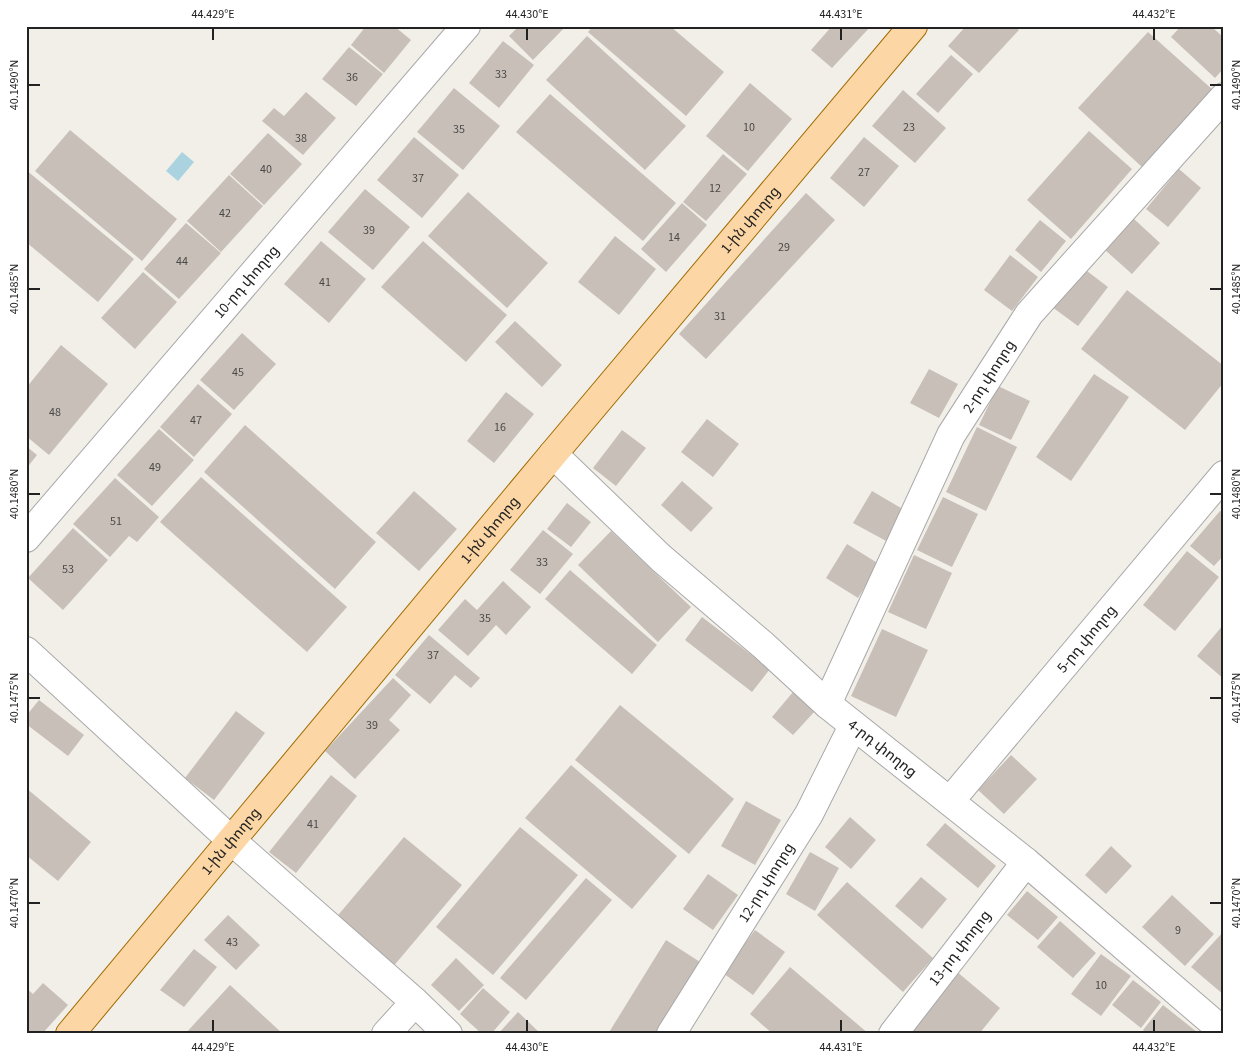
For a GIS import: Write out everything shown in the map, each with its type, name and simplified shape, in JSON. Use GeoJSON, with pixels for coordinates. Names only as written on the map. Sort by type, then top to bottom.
{"type":"FeatureCollection","features":[{"type":"Feature","properties":{"kind":"main road","name":"1-ին փողոց"},"geometry":{"type":"LineString","coordinates":[[70,1034],[553,454],[913,26]]}},
{"type":"Feature","properties":{"kind":"street","name":"10-րդ փողոց"},"geometry":{"type":"LineString","coordinates":[[26,538],[466,26]]}},
{"type":"Feature","properties":{"kind":"street","name":"2-րդ փողոց"},"geometry":{"type":"LineString","coordinates":[[827,704],[951,435],[1024,322],[1224,97]]}},
{"type":"Feature","properties":{"kind":"street","name":"4-րդ փողոց"},"geometry":{"type":"LineString","coordinates":[[553,454],[661,558],[763,645],[827,704],[1026,862],[1224,1032]]}},
{"type":"Feature","properties":{"kind":"street","name":"5-րդ փողոց"},"geometry":{"type":"LineString","coordinates":[[950,801],[1224,475]]}},
{"type":"Feature","properties":{"kind":"street"},"geometry":{"type":"LineString","coordinates":[[26,651],[232,841],[415,1002],[448,1034]]}},
{"type":"Feature","properties":{"kind":"street","name":"12-րդ փողոց"},"geometry":{"type":"LineString","coordinates":[[671,1034],[808,814],[853,726]]}},
{"type":"Feature","properties":{"kind":"street","name":"13-րդ փողոց"},"geometry":{"type":"LineString","coordinates":[[893,1034],[1026,862]]}},
{"type":"Feature","properties":{"kind":"street"},"geometry":{"type":"LineString","coordinates":[[386,1034],[415,1002]]}},
{"type":"Feature","properties":{"kind":"water"},"geometry":{"type":"Polygon","coordinates":[[[182,152],[194,162],[178,181],[166,171],[182,152]]]}},
{"type":"Feature","properties":{"kind":"building"},"geometry":{"type":"Polygon","coordinates":[[[366,26],[394,26],[411,40],[384,73],[351,45],[366,26]]]}},
{"type":"Feature","properties":{"kind":"building"},"geometry":{"type":"Polygon","coordinates":[[[519,26],[566,26],[533,60],[509,36],[519,26]]]}},
{"type":"Feature","properties":{"kind":"building"},"geometry":{"type":"Polygon","coordinates":[[[593,26],[670,26],[724,72],[686,116],[588,32],[593,26]]]}},
{"type":"Feature","properties":{"kind":"building"},"geometry":{"type":"Polygon","coordinates":[[[832,26],[871,26],[832,68],[811,50],[832,26]]]}},
{"type":"Feature","properties":{"kind":"building"},"geometry":{"type":"Polygon","coordinates":[[[966,26],[1015,26],[1019,30],[979,73],[948,46],[966,26]]]}},
{"type":"Feature","properties":{"kind":"building"},"geometry":{"type":"Polygon","coordinates":[[[1181,26],[1211,26],[1224,38],[1224,68],[1215,78],[1171,37],[1181,26]]]}},
{"type":"Feature","properties":{"kind":"building"},"geometry":{"type":"Polygon","coordinates":[[[1148,32],[1213,90],[1142,167],[1078,108],[1148,32]]]}},
{"type":"Feature","properties":{"kind":"building"},"geometry":{"type":"Polygon","coordinates":[[[587,36],[686,126],[645,170],[546,80],[587,36]]]}},
{"type":"Feature","properties":{"kind":"building"},"geometry":{"type":"Polygon","coordinates":[[[503,41],[534,65],[499,108],[469,83],[503,41]]]}},
{"type":"Feature","properties":{"kind":"building"},"geometry":{"type":"Polygon","coordinates":[[[349,47],[383,74],[356,106],[322,79],[349,47]]]}},
{"type":"Feature","properties":{"kind":"building"},"geometry":{"type":"Polygon","coordinates":[[[951,55],[973,74],[938,113],[916,94],[951,55]]]}},
{"type":"Feature","properties":{"kind":"building"},"geometry":{"type":"Polygon","coordinates":[[[750,83],[792,119],[748,171],[706,136],[750,83]]]}},
{"type":"Feature","properties":{"kind":"building"},"geometry":{"type":"Polygon","coordinates":[[[454,88],[500,126],[463,170],[417,132],[454,88]]]}},
{"type":"Feature","properties":{"kind":"building"},"geometry":{"type":"Polygon","coordinates":[[[903,90],[946,128],[915,163],[872,126],[903,90]]]}},
{"type":"Feature","properties":{"kind":"building"},"geometry":{"type":"Polygon","coordinates":[[[306,92],[336,118],[303,155],[262,121],[274,108],[284,116],[306,92]]]}},
{"type":"Feature","properties":{"kind":"building"},"geometry":{"type":"Polygon","coordinates":[[[550,94],[676,203],[643,241],[516,132],[550,94]]]}},
{"type":"Feature","properties":{"kind":"building"},"geometry":{"type":"Polygon","coordinates":[[[70,130],[177,219],[142,261],[35,171],[70,130]]]}},
{"type":"Feature","properties":{"kind":"building"},"geometry":{"type":"Polygon","coordinates":[[[1089,131],[1132,169],[1071,239],[1027,200],[1089,131]]]}},
{"type":"Feature","properties":{"kind":"building"},"geometry":{"type":"Polygon","coordinates":[[[268,133],[302,164],[264,205],[230,174],[268,133]]]}},
{"type":"Feature","properties":{"kind":"building"},"geometry":{"type":"Polygon","coordinates":[[[414,137],[459,175],[422,218],[377,180],[414,137]]]}},
{"type":"Feature","properties":{"kind":"building"},"geometry":{"type":"Polygon","coordinates":[[[864,137],[899,166],[864,207],[830,178],[864,137]]]}},
{"type":"Feature","properties":{"kind":"building"},"geometry":{"type":"Polygon","coordinates":[[[723,154],[747,174],[706,221],[683,202],[723,154]]]}},
{"type":"Feature","properties":{"kind":"building"},"geometry":{"type":"Polygon","coordinates":[[[1179,169],[1201,188],[1168,227],[1146,209],[1179,169]]]}},
{"type":"Feature","properties":{"kind":"building"},"geometry":{"type":"Polygon","coordinates":[[[26,170],[134,259],[98,302],[26,242],[26,170]]]}},
{"type":"Feature","properties":{"kind":"building"},"geometry":{"type":"Polygon","coordinates":[[[229,175],[263,206],[221,252],[187,221],[229,175]]]}},
{"type":"Feature","properties":{"kind":"building"},"geometry":{"type":"Polygon","coordinates":[[[365,189],[410,227],[373,270],[328,232],[365,189]]]}},
{"type":"Feature","properties":{"kind":"building"},"geometry":{"type":"Polygon","coordinates":[[[468,192],[548,263],[507,308],[428,236],[468,192]]]}},
{"type":"Feature","properties":{"kind":"building"},"geometry":{"type":"Polygon","coordinates":[[[806,193],[835,220],[706,359],[679,334],[806,193]]]}},
{"type":"Feature","properties":{"kind":"building"},"geometry":{"type":"Polygon","coordinates":[[[682,203],[707,225],[666,272],[641,249],[682,203]]]}},
{"type":"Feature","properties":{"kind":"building"},"geometry":{"type":"Polygon","coordinates":[[[1134,219],[1160,243],[1132,274],[1105,250],[1134,219]]]}},
{"type":"Feature","properties":{"kind":"building"},"geometry":{"type":"Polygon","coordinates":[[[1040,220],[1066,241],[1041,272],[1015,250],[1040,220]]]}},
{"type":"Feature","properties":{"kind":"building"},"geometry":{"type":"Polygon","coordinates":[[[186,223],[221,253],[179,299],[144,269],[186,223]]]}},
{"type":"Feature","properties":{"kind":"building"},"geometry":{"type":"Polygon","coordinates":[[[615,236],[656,269],[619,315],[578,282],[615,236]]]}},
{"type":"Feature","properties":{"kind":"building"},"geometry":{"type":"Polygon","coordinates":[[[321,241],[366,279],[329,323],[284,284],[321,241]]]}},
{"type":"Feature","properties":{"kind":"building"},"geometry":{"type":"Polygon","coordinates":[[[423,241],[507,315],[466,362],[381,287],[423,241]]]}},
{"type":"Feature","properties":{"kind":"building"},"geometry":{"type":"Polygon","coordinates":[[[1010,255],[1038,277],[1012,311],[984,290],[1010,255]]]}},
{"type":"Feature","properties":{"kind":"building"},"geometry":{"type":"Polygon","coordinates":[[[1083,268],[1108,287],[1078,326],[1052,307],[1083,268]]]}},
{"type":"Feature","properties":{"kind":"building"},"geometry":{"type":"Polygon","coordinates":[[[143,272],[177,302],[135,349],[101,318],[143,272]]]}},
{"type":"Feature","properties":{"kind":"building"},"geometry":{"type":"Polygon","coordinates":[[[1127,290],[1224,366],[1224,382],[1185,430],[1081,349],[1127,290]]]}},
{"type":"Feature","properties":{"kind":"building"},"geometry":{"type":"Polygon","coordinates":[[[515,321],[562,365],[542,387],[495,342],[515,321]]]}},
{"type":"Feature","properties":{"kind":"building"},"geometry":{"type":"Polygon","coordinates":[[[242,333],[276,364],[234,410],[200,380],[242,333]]]}},
{"type":"Feature","properties":{"kind":"building"},"geometry":{"type":"Polygon","coordinates":[[[61,345],[108,384],[49,455],[26,436],[26,388],[61,345]]]}},
{"type":"Feature","properties":{"kind":"building"},"geometry":{"type":"Polygon","coordinates":[[[929,369],[958,384],[939,418],[910,403],[929,369]]]}},
{"type":"Feature","properties":{"kind":"building"},"geometry":{"type":"Polygon","coordinates":[[[1094,374],[1129,397],[1071,481],[1036,457],[1094,374]]]}},
{"type":"Feature","properties":{"kind":"building"},"geometry":{"type":"Polygon","coordinates":[[[198,384],[232,414],[194,457],[160,427],[198,384]]]}},
{"type":"Feature","properties":{"kind":"building"},"geometry":{"type":"Polygon","coordinates":[[[998,386],[1030,401],[1011,440],[979,425],[998,386]]]}},
{"type":"Feature","properties":{"kind":"building"},"geometry":{"type":"Polygon","coordinates":[[[506,392],[534,414],[494,463],[467,441],[506,392]]]}},
{"type":"Feature","properties":{"kind":"building"},"geometry":{"type":"Polygon","coordinates":[[[707,419],[739,444],[713,477],[681,452],[707,419]]]}},
{"type":"Feature","properties":{"kind":"building"},"geometry":{"type":"Polygon","coordinates":[[[245,425],[376,542],[335,589],[204,472],[245,425]]]}},
{"type":"Feature","properties":{"kind":"building"},"geometry":{"type":"Polygon","coordinates":[[[977,427],[1017,447],[986,511],[946,492],[977,427]]]}},
{"type":"Feature","properties":{"kind":"building"},"geometry":{"type":"Polygon","coordinates":[[[159,429],[194,460],[152,506],[117,475],[159,429]]]}},
{"type":"Feature","properties":{"kind":"building"},"geometry":{"type":"Polygon","coordinates":[[[622,430],[646,448],[616,486],[593,468],[622,430]]]}},
{"type":"Feature","properties":{"kind":"building"},"geometry":{"type":"Polygon","coordinates":[[[26,446],[37,455],[26,469],[26,446]]]}},
{"type":"Feature","properties":{"kind":"building"},"geometry":{"type":"Polygon","coordinates":[[[201,477],[347,607],[307,652],[160,522],[201,477]]]}},
{"type":"Feature","properties":{"kind":"building"},"geometry":{"type":"Polygon","coordinates":[[[115,478],[159,517],[137,542],[129,536],[110,557],[73,524],[115,478]]]}},
{"type":"Feature","properties":{"kind":"building"},"geometry":{"type":"Polygon","coordinates":[[[682,481],[713,508],[691,532],[661,505],[682,481]]]}},
{"type":"Feature","properties":{"kind":"building"},"geometry":{"type":"Polygon","coordinates":[[[414,491],[457,529],[419,571],[376,533],[414,491]]]}},
{"type":"Feature","properties":{"kind":"building"},"geometry":{"type":"Polygon","coordinates":[[[872,491],[906,511],[888,542],[853,523],[872,491]]]}},
{"type":"Feature","properties":{"kind":"building"},"geometry":{"type":"Polygon","coordinates":[[[943,497],[978,514],[952,567],[917,550],[943,497]]]}},
{"type":"Feature","properties":{"kind":"building"},"geometry":{"type":"Polygon","coordinates":[[[567,503],[591,522],[571,547],[547,529],[567,503]]]}},
{"type":"Feature","properties":{"kind":"building"},"geometry":{"type":"Polygon","coordinates":[[[1220,511],[1224,513],[1224,555],[1214,566],[1190,546],[1220,511]]]}},
{"type":"Feature","properties":{"kind":"building"},"geometry":{"type":"Polygon","coordinates":[[[73,528],[108,560],[63,610],[28,578],[73,528]]]}},
{"type":"Feature","properties":{"kind":"building"},"geometry":{"type":"Polygon","coordinates":[[[543,530],[573,554],[540,594],[510,570],[543,530]]]}},
{"type":"Feature","properties":{"kind":"building"},"geometry":{"type":"Polygon","coordinates":[[[611,531],[691,607],[658,642],[578,565],[611,531]]]}},
{"type":"Feature","properties":{"kind":"building"},"geometry":{"type":"Polygon","coordinates":[[[847,544],[879,564],[858,598],[826,578],[847,544]]]}},
{"type":"Feature","properties":{"kind":"building"},"geometry":{"type":"Polygon","coordinates":[[[1187,551],[1219,577],[1175,631],[1143,605],[1187,551]]]}},
{"type":"Feature","properties":{"kind":"building"},"geometry":{"type":"Polygon","coordinates":[[[914,555],[952,573],[926,629],[888,612],[914,555]]]}},
{"type":"Feature","properties":{"kind":"building"},"geometry":{"type":"Polygon","coordinates":[[[570,570],[657,645],[632,674],[545,599],[570,570]]]}},
{"type":"Feature","properties":{"kind":"building"},"geometry":{"type":"Polygon","coordinates":[[[503,581],[531,607],[506,635],[496,625],[468,656],[438,630],[465,599],[477,610],[503,581]]]}},
{"type":"Feature","properties":{"kind":"building"},"geometry":{"type":"Polygon","coordinates":[[[702,617],[770,669],[752,692],[685,640],[702,617]]]}},
{"type":"Feature","properties":{"kind":"building"},"geometry":{"type":"Polygon","coordinates":[[[1224,624],[1224,679],[1197,656],[1224,624]]]}},
{"type":"Feature","properties":{"kind":"building"},"geometry":{"type":"Polygon","coordinates":[[[882,629],[928,650],[896,717],[851,696],[882,629]]]}},
{"type":"Feature","properties":{"kind":"building"},"geometry":{"type":"Polygon","coordinates":[[[429,635],[480,678],[471,688],[455,675],[430,704],[395,675],[429,635]]]}},
{"type":"Feature","properties":{"kind":"building"},"geometry":{"type":"Polygon","coordinates":[[[393,678],[411,695],[389,720],[400,730],[355,779],[325,751],[393,678]]]}},
{"type":"Feature","properties":{"kind":"building"},"geometry":{"type":"Polygon","coordinates":[[[793,692],[815,711],[793,735],[772,717],[793,692]]]}},
{"type":"Feature","properties":{"kind":"building"},"geometry":{"type":"Polygon","coordinates":[[[39,700],[84,735],[68,756],[26,724],[26,716],[39,700]]]}},
{"type":"Feature","properties":{"kind":"building"},"geometry":{"type":"Polygon","coordinates":[[[620,705],[734,799],[689,854],[575,760],[620,705]]]}},
{"type":"Feature","properties":{"kind":"building"},"geometry":{"type":"Polygon","coordinates":[[[236,711],[265,733],[214,800],[185,778],[236,711]]]}},
{"type":"Feature","properties":{"kind":"building"},"geometry":{"type":"Polygon","coordinates":[[[1011,755],[1037,779],[1004,814],[978,790],[1011,755]]]}},
{"type":"Feature","properties":{"kind":"building"},"geometry":{"type":"Polygon","coordinates":[[[571,765],[677,856],[632,909],[525,818],[571,765]]]}},
{"type":"Feature","properties":{"kind":"building"},"geometry":{"type":"Polygon","coordinates":[[[331,775],[357,796],[296,873],[269,852],[331,775]]]}},
{"type":"Feature","properties":{"kind":"building"},"geometry":{"type":"Polygon","coordinates":[[[26,788],[91,842],[58,881],[26,855],[26,788]]]}},
{"type":"Feature","properties":{"kind":"building"},"geometry":{"type":"Polygon","coordinates":[[[746,801],[781,820],[755,865],[721,846],[746,801]]]}},
{"type":"Feature","properties":{"kind":"building"},"geometry":{"type":"Polygon","coordinates":[[[850,817],[876,840],[851,869],[825,847],[850,817]]]}},
{"type":"Feature","properties":{"kind":"building"},"geometry":{"type":"Polygon","coordinates":[[[945,823],[996,866],[978,888],[926,845],[945,823]]]}},
{"type":"Feature","properties":{"kind":"building"},"geometry":{"type":"Polygon","coordinates":[[[520,827],[578,875],[493,975],[436,927],[520,827]]]}},
{"type":"Feature","properties":{"kind":"building"},"geometry":{"type":"Polygon","coordinates":[[[404,837],[462,885],[392,968],[334,920],[404,837]]]}},
{"type":"Feature","properties":{"kind":"building"},"geometry":{"type":"Polygon","coordinates":[[[1111,846],[1132,866],[1106,894],[1085,875],[1111,846]]]}},
{"type":"Feature","properties":{"kind":"building"},"geometry":{"type":"Polygon","coordinates":[[[810,852],[839,868],[815,911],[786,894],[810,852]]]}},
{"type":"Feature","properties":{"kind":"building"},"geometry":{"type":"Polygon","coordinates":[[[708,874],[738,895],[713,930],[683,909],[708,874]]]}},
{"type":"Feature","properties":{"kind":"building"},"geometry":{"type":"Polygon","coordinates":[[[921,877],[947,899],[922,929],[895,906],[921,877]]]}},
{"type":"Feature","properties":{"kind":"building"},"geometry":{"type":"Polygon","coordinates":[[[586,878],[612,900],[526,1000],[500,978],[586,878]]]}},
{"type":"Feature","properties":{"kind":"building"},"geometry":{"type":"Polygon","coordinates":[[[847,882],[933,958],[903,992],[817,915],[847,882]]]}},
{"type":"Feature","properties":{"kind":"building"},"geometry":{"type":"Polygon","coordinates":[[[1027,891],[1058,917],[1038,940],[1007,915],[1027,891]]]}},
{"type":"Feature","properties":{"kind":"building"},"geometry":{"type":"Polygon","coordinates":[[[1172,895],[1214,934],[1185,966],[1142,927],[1172,895]]]}},
{"type":"Feature","properties":{"kind":"building"},"geometry":{"type":"Polygon","coordinates":[[[228,915],[260,945],[236,970],[204,940],[228,915]]]}},
{"type":"Feature","properties":{"kind":"building"},"geometry":{"type":"Polygon","coordinates":[[[1060,921],[1096,953],[1073,978],[1037,947],[1060,921]]]}},
{"type":"Feature","properties":{"kind":"building"},"geometry":{"type":"Polygon","coordinates":[[[755,930],[785,952],[753,995],[723,973],[755,930]]]}},
{"type":"Feature","properties":{"kind":"building"},"geometry":{"type":"Polygon","coordinates":[[[1224,931],[1224,995],[1191,967],[1224,931]]]}},
{"type":"Feature","properties":{"kind":"building"},"geometry":{"type":"Polygon","coordinates":[[[666,940],[700,962],[655,1034],[608,1034],[666,940]]]}},
{"type":"Feature","properties":{"kind":"building"},"geometry":{"type":"Polygon","coordinates":[[[194,949],[217,967],[184,1007],[160,990],[194,949]]]}},
{"type":"Feature","properties":{"kind":"building"},"geometry":{"type":"Polygon","coordinates":[[[1101,954],[1131,976],[1101,1016],[1071,994],[1101,954]]]}},
{"type":"Feature","properties":{"kind":"building"},"geometry":{"type":"Polygon","coordinates":[[[456,958],[484,985],[459,1011],[431,985],[456,958]]]}},
{"type":"Feature","properties":{"kind":"building"},"geometry":{"type":"Polygon","coordinates":[[[790,967],[869,1034],[773,1034],[750,1014],[790,967]]]}},
{"type":"Feature","properties":{"kind":"building"},"geometry":{"type":"Polygon","coordinates":[[[956,971],[1000,1008],[979,1034],[902,1034],[956,971]]]}},
{"type":"Feature","properties":{"kind":"building"},"geometry":{"type":"Polygon","coordinates":[[[1133,980],[1161,1002],[1141,1028],[1112,1005],[1133,980]]]}},
{"type":"Feature","properties":{"kind":"building"},"geometry":{"type":"Polygon","coordinates":[[[43,983],[68,1005],[42,1034],[26,1034],[26,988],[33,994],[43,983]]]}},
{"type":"Feature","properties":{"kind":"building"},"geometry":{"type":"Polygon","coordinates":[[[230,985],[283,1034],[185,1034],[230,985]]]}},
{"type":"Feature","properties":{"kind":"building"},"geometry":{"type":"Polygon","coordinates":[[[483,988],[510,1012],[491,1034],[482,1034],[460,1014],[483,988]]]}},
{"type":"Feature","properties":{"kind":"building"},"geometry":{"type":"Polygon","coordinates":[[[1163,1005],[1197,1032],[1195,1034],[1147,1034],[1143,1030],[1163,1005]]]}},
{"type":"Feature","properties":{"kind":"building"},"geometry":{"type":"Polygon","coordinates":[[[518,1012],[541,1034],[498,1034],[518,1012]]]}}]}
